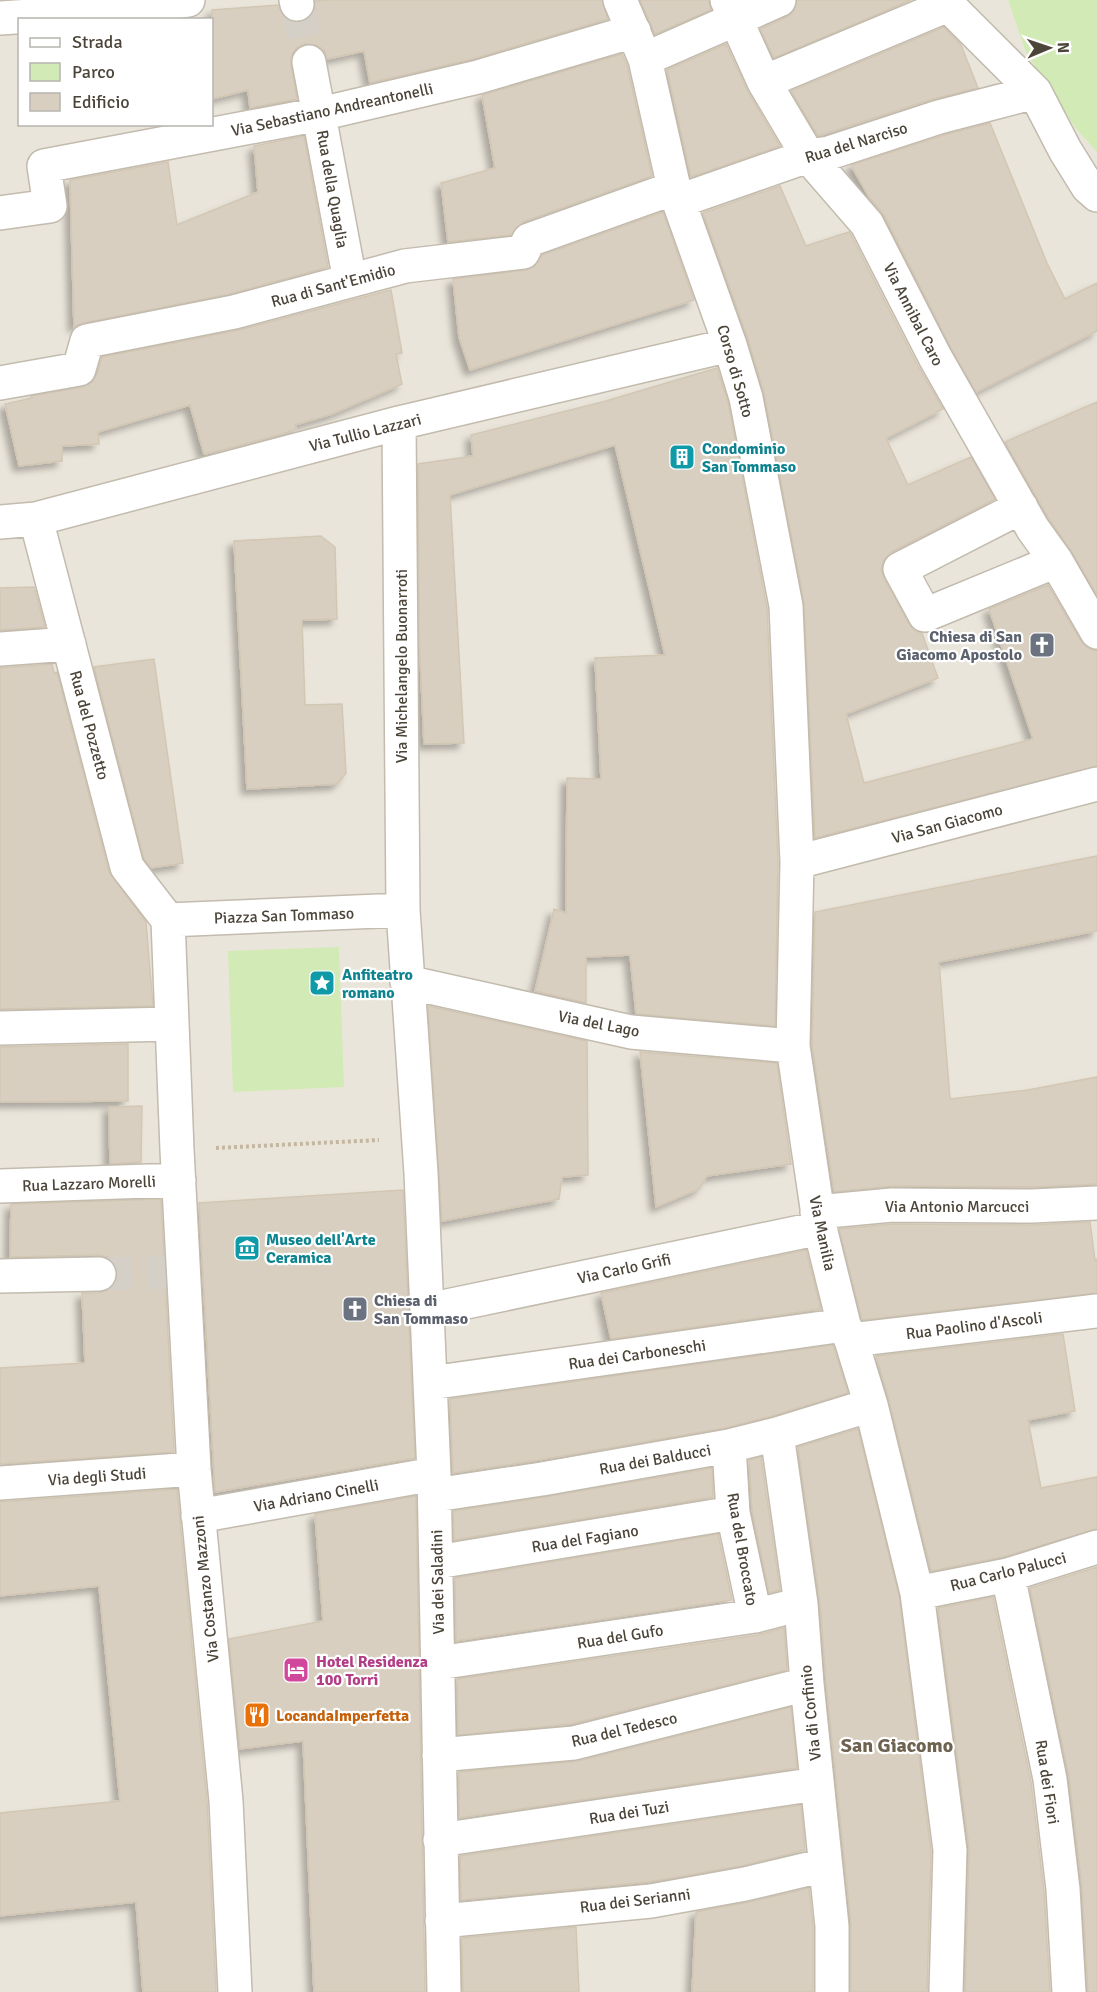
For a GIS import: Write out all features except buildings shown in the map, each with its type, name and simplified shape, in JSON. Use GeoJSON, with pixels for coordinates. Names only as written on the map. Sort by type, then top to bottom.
{"type":"FeatureCollection","features":[{"type":"Feature","properties":{"kind":"street"},"geometry":{"type":"LineString","coordinates":[[0,18],[77,13],[188,0]]}},
{"type":"Feature","properties":{"kind":"street","name":"Corso di Sotto"},"geometry":{"type":"LineString","coordinates":[[620,0],[640,45],[677,194],[730,345],[746,398],[786,606],[797,862]]}},
{"type":"Feature","properties":{"kind":"street","name":"Via Sebastiano Andreantonelli"},"geometry":{"type":"LineString","coordinates":[[0,213],[50,206],[44,166],[320,114],[478,77],[640,45],[732,9],[779,0]]}},
{"type":"Feature","properties":{"kind":"street"},"geometry":{"type":"LineString","coordinates":[[765,82],[946,3],[1035,92],[1065,150],[1088,187],[1097,195]]}},
{"type":"Feature","properties":{"kind":"street","name":"Via Annibal Caro"},"geometry":{"type":"LineString","coordinates":[[732,9],[765,82],[808,156],[867,224],[935,357],[1033,529],[1056,561],[1097,632]]}},
{"type":"Feature","properties":{"kind":"street","name":"Rua della Quaglia"},"geometry":{"type":"LineString","coordinates":[[309,62],[350,281]]}},
{"type":"Feature","properties":{"kind":"street","name":"Rua del Narciso"},"geometry":{"type":"LineString","coordinates":[[677,194],[808,156],[829,153],[939,117],[1035,92]]}},
{"type":"Feature","properties":{"kind":"street","name":"Rua di Sant'Emidio"},"geometry":{"type":"LineString","coordinates":[[0,383],[79,369],[87,340],[234,312],[405,266],[523,252],[529,240],[677,194]]}},
{"type":"Feature","properties":{"kind":"street","name":"Via Tullio Lazzari"},"geometry":{"type":"LineString","coordinates":[[0,522],[36,519],[399,423],[730,345]]}},
{"type":"Feature","properties":{"kind":"street","name":"Via Michelangelo Buonarroti"},"geometry":{"type":"LineString","coordinates":[[399,423],[403,910]]}},
{"type":"Feature","properties":{"kind":"street"},"geometry":{"type":"LineString","coordinates":[[1021,507],[900,569],[925,615],[1056,561]]}},
{"type":"Feature","properties":{"kind":"street","name":"Rua del Pozzetto"},"geometry":{"type":"LineString","coordinates":[[36,519],[127,867],[168,920]]}},
{"type":"Feature","properties":{"kind":"street"},"geometry":{"type":"LineString","coordinates":[[0,649],[69,644]]}},
{"type":"Feature","properties":{"kind":"street","name":"Via San Giacomo"},"geometry":{"type":"LineString","coordinates":[[797,862],[1097,784]]}},
{"type":"Feature","properties":{"kind":"street","name":"Via Manilia"},"geometry":{"type":"LineString","coordinates":[[797,862],[793,1046],[819,1220],[848,1333],[871,1405],[917,1593],[950,1850],[946,1992]]}},
{"type":"Feature","properties":{"kind":"street"},"geometry":{"type":"LineString","coordinates":[[403,910],[419,1138]]}},
{"type":"Feature","properties":{"kind":"street","name":"Piazza San Tommaso"},"geometry":{"type":"LineString","coordinates":[[168,920],[403,910]]}},
{"type":"Feature","properties":{"kind":"street"},"geometry":{"type":"LineString","coordinates":[[168,920],[178,1172]]}},
{"type":"Feature","properties":{"kind":"street","name":"Via del Lago"},"geometry":{"type":"LineString","coordinates":[[407,982],[631,1032],[793,1046]]}},
{"type":"Feature","properties":{"kind":"street"},"geometry":{"type":"LineString","coordinates":[[0,1028],[172,1024]]}},
{"type":"Feature","properties":{"kind":"street","name":"Via dei Saladini"},"geometry":{"type":"LineString","coordinates":[[419,1138],[437,1562],[444,1992]]}},
{"type":"Feature","properties":{"kind":"street","name":"Rua Lazzaro Morelli"},"geometry":{"type":"LineString","coordinates":[[0,1186],[178,1172]]}},
{"type":"Feature","properties":{"kind":"street","name":"Via Costanzo Mazzoni"},"geometry":{"type":"LineString","coordinates":[[178,1172],[180,1272],[198,1516],[226,1801],[235,1992]]}},
{"type":"Feature","properties":{"kind":"street","name":"Via Antonio Marcucci"},"geometry":{"type":"LineString","coordinates":[[819,1220],[892,1205],[1032,1206],[1097,1203]]}},
{"type":"Feature","properties":{"kind":"street","name":"Via Carlo Grifi"},"geometry":{"type":"LineString","coordinates":[[428,1310],[819,1220]]}},
{"type":"Feature","properties":{"kind":"street"},"geometry":{"type":"LineString","coordinates":[[0,1276],[99,1274]]}},
{"type":"Feature","properties":{"kind":"street","name":"Rua Paolino d'Ascoli"},"geometry":{"type":"LineString","coordinates":[[848,1333],[1097,1311]]}},
{"type":"Feature","properties":{"kind":"street","name":"Rua dei Carboneschi"},"geometry":{"type":"LineString","coordinates":[[430,1383],[848,1333]]}},
{"type":"Feature","properties":{"kind":"street","name":"Rua dei Balducci"},"geometry":{"type":"LineString","coordinates":[[434,1485],[542,1479],[729,1446],[871,1405]]}},
{"type":"Feature","properties":{"kind":"street","name":"Via di Corfinio"},"geometry":{"type":"LineString","coordinates":[[777,1434],[801,1604],[832,1926],[832,1992]]}},
{"type":"Feature","properties":{"kind":"street","name":"Rua del Broccato"},"geometry":{"type":"LineString","coordinates":[[729,1446],[733,1513],[755,1616]]}},
{"type":"Feature","properties":{"kind":"street","name":"Via degli Studi"},"geometry":{"type":"LineString","coordinates":[[0,1483],[194,1469]]}},
{"type":"Feature","properties":{"kind":"street","name":"Via Adriano Cinelli"},"geometry":{"type":"LineString","coordinates":[[198,1516],[434,1485]]}},
{"type":"Feature","properties":{"kind":"street","name":"Rua del Fagiano"},"geometry":{"type":"LineString","coordinates":[[437,1562],[733,1513]]}},
{"type":"Feature","properties":{"kind":"street","name":"Rua Carlo Palucci"},"geometry":{"type":"LineString","coordinates":[[917,1593],[1008,1575],[1097,1547]]}},
{"type":"Feature","properties":{"kind":"street","name":"Rua dei Fiori"},"geometry":{"type":"LineString","coordinates":[[1008,1575],[1050,1779],[1063,1889],[1069,1992]]}},
{"type":"Feature","properties":{"kind":"street","name":"Rua del Gufo"},"geometry":{"type":"LineString","coordinates":[[438,1663],[755,1616],[801,1604]]}},
{"type":"Feature","properties":{"kind":"street","name":"Rua del Tedesco"},"geometry":{"type":"LineString","coordinates":[[439,1755],[574,1743],[807,1684]]}},
{"type":"Feature","properties":{"kind":"street","name":"Rua dei Tuzi"},"geometry":{"type":"LineString","coordinates":[[440,1840],[817,1784]]}},
{"type":"Feature","properties":{"kind":"street","name":"Rua dei Serianni"},"geometry":{"type":"LineString","coordinates":[[442,1922],[651,1901],[745,1884],[825,1865]]}},
{"type":"Feature","properties":{"kind":"path"},"geometry":{"type":"LineString","coordinates":[[178,1172],[419,1138]]}},
{"type":"Feature","properties":{"kind":"shaded area"},"geometry":{"type":"Polygon","coordinates":[[[0,0],[1008,0],[1026,53],[1076,129],[1097,152],[1097,1992],[0,1992],[0,0]]]}},
{"type":"Feature","properties":{"kind":"green space"},"geometry":{"type":"Polygon","coordinates":[[[1008,0],[1097,0],[1097,152],[1076,129],[1026,53],[1008,0]]]}},
{"type":"Feature","properties":{"kind":"green space"},"geometry":{"type":"Polygon","coordinates":[[[339,947],[344,1087],[233,1092],[228,951],[339,947]]]}},
{"type":"Feature","properties":{"kind":"tunnel"},"geometry":{"type":"LineString","coordinates":[[297,4],[309,62]]}},
{"type":"Feature","properties":{"kind":"tunnel"},"geometry":{"type":"LineString","coordinates":[[99,1274],[176,1272]]}},
{"type":"Feature","properties":{"kind":"place","name":"Condominio San Tommaso"},"geometry":{"type":"Point","coordinates":[682,457]}},
{"type":"Feature","properties":{"kind":"place","name":"Chiesa di San Giacomo Apostolo"},"geometry":{"type":"Point","coordinates":[1042,645]}},
{"type":"Feature","properties":{"kind":"place","name":"Anfiteatro romano"},"geometry":{"type":"Point","coordinates":[322,983]}},
{"type":"Feature","properties":{"kind":"place","name":"Museo dell'Arte Ceramica"},"geometry":{"type":"Point","coordinates":[247,1248]}},
{"type":"Feature","properties":{"kind":"place","name":"Chiesa di San Tommaso"},"geometry":{"type":"Point","coordinates":[355,1309]}},
{"type":"Feature","properties":{"kind":"place","name":"Hotel Residenza 100 Torri"},"geometry":{"type":"Point","coordinates":[296,1670]}},
{"type":"Feature","properties":{"kind":"place","name":"LocandaImperfetta"},"geometry":{"type":"Point","coordinates":[257,1715]}},
{"type":"Feature","properties":{"kind":"district","name":"San Giacomo"},"geometry":{"type":"Point","coordinates":[897,1745]}}]}
